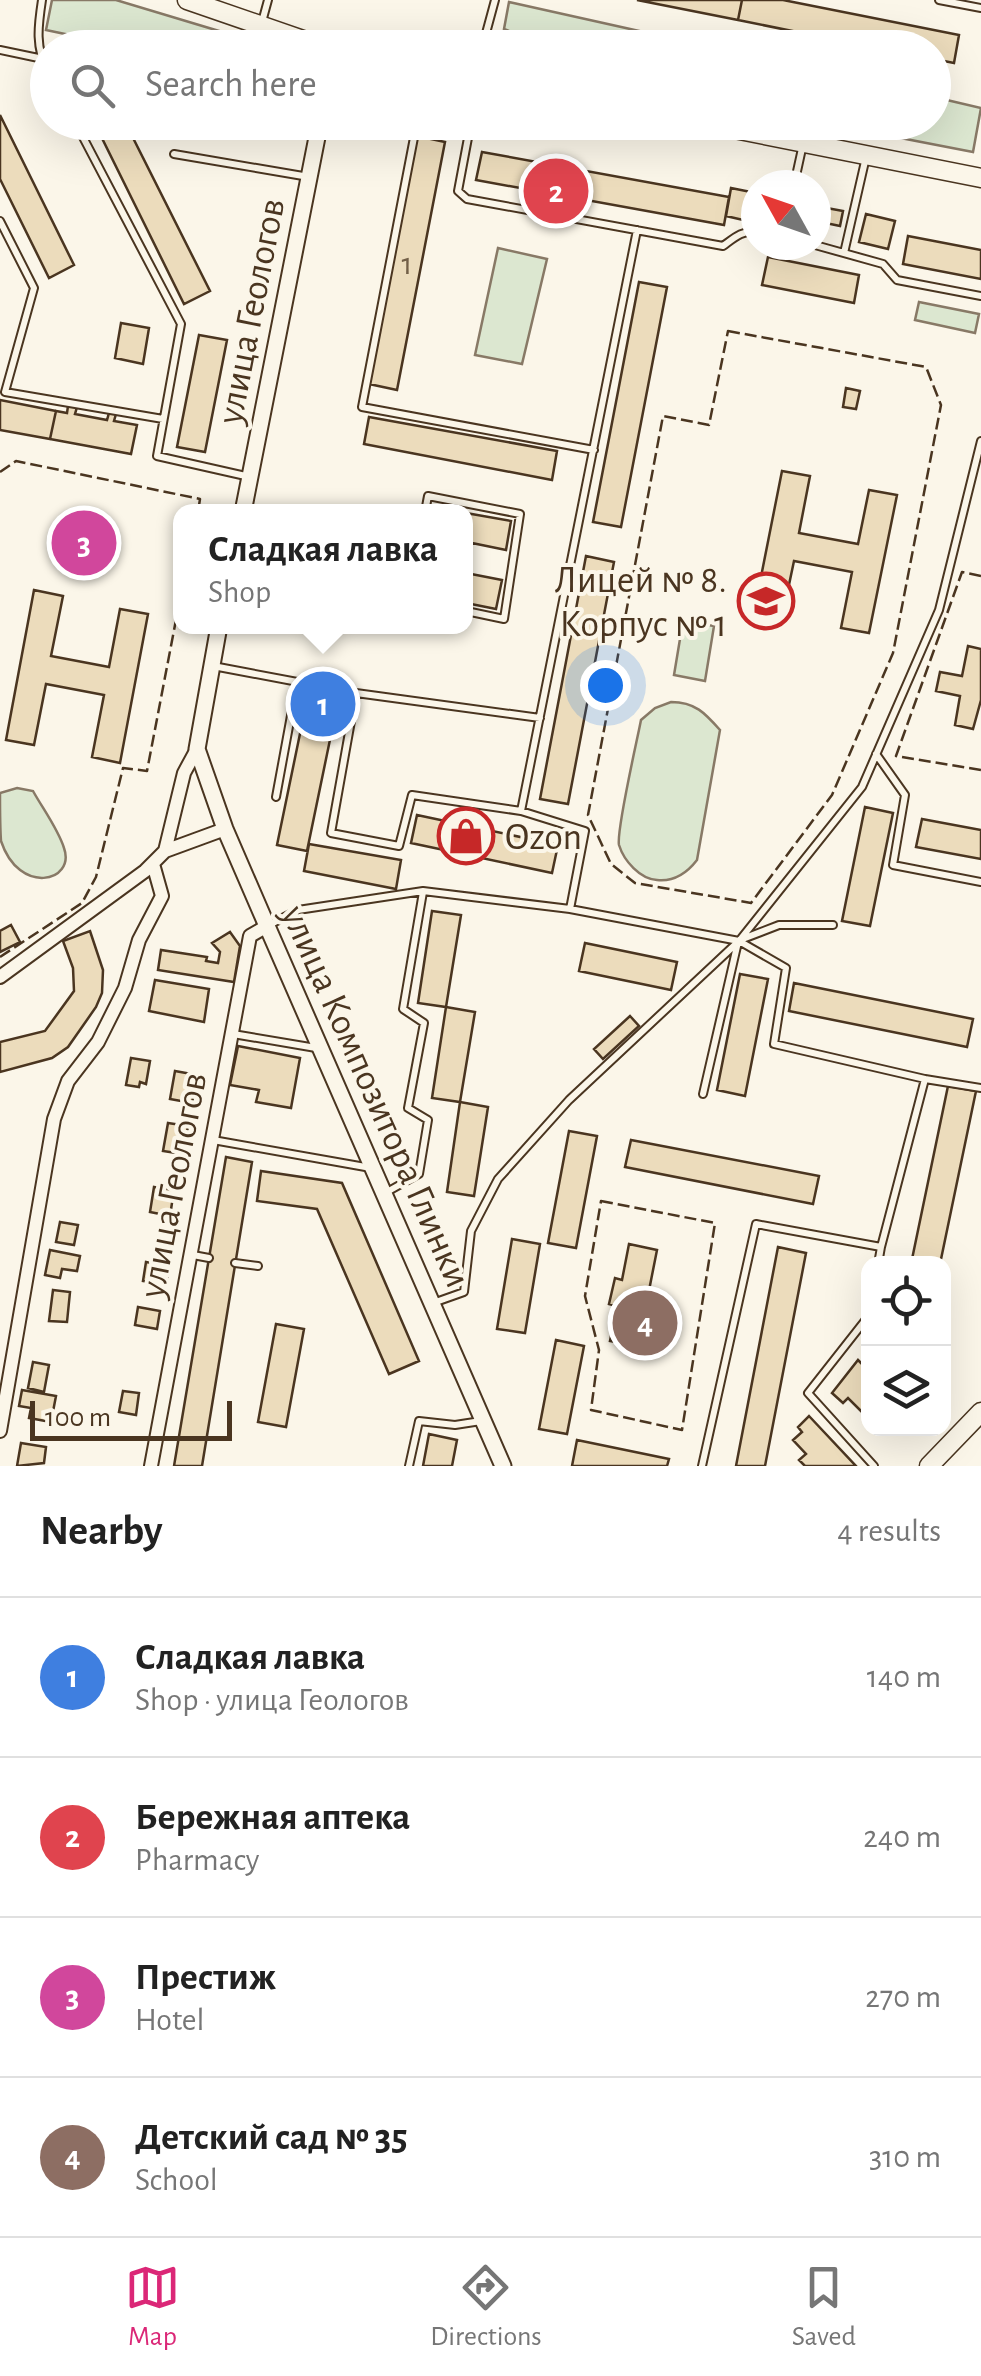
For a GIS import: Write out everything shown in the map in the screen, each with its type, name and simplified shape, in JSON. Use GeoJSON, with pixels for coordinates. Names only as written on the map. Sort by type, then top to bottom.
{"type":"FeatureCollection","features":[{"type":"Feature","properties":{"kind":"main road"},"geometry":{"type":"LineString","coordinates":[[187,0],[278,30]]}},
{"type":"Feature","properties":{"kind":"main road"},"geometry":{"type":"LineString","coordinates":[[788,140],[981,178]]}},
{"type":"Feature","properties":{"kind":"main road"},"geometry":{"type":"LineString","coordinates":[[929,1466],[981,1412]]}},
{"type":"Feature","properties":{"kind":"street","name":"улица Геологов"},"geometry":{"type":"LineString","coordinates":[[245,504],[317,140]]}},
{"type":"Feature","properties":{"kind":"street"},"geometry":{"type":"LineString","coordinates":[[165,851],[184,773],[197,749],[218,634]]}},
{"type":"Feature","properties":{"kind":"street","name":"улица Композитора Глинки"},"geometry":{"type":"LineString","coordinates":[[197,749],[225,829],[503,1466]]}},
{"type":"Feature","properties":{"kind":"street"},"geometry":{"type":"LineString","coordinates":[[1,980],[165,851],[225,829]]}},
{"type":"Feature","properties":{"kind":"street"},"geometry":{"type":"LineString","coordinates":[[0,1431],[54,1118],[68,1081],[98,1042],[125,988],[138,940],[162,896],[153,864]]}},
{"type":"Feature","properties":{"kind":"street","name":"улица Геологов"},"geometry":{"type":"LineString","coordinates":[[152,1466],[250,936],[267,926]]}},
{"type":"Feature","properties":{"kind":"lane"},"geometry":{"type":"LineString","coordinates":[[38,30],[42,0]]}},
{"type":"Feature","properties":{"kind":"lane"},"geometry":{"type":"LineString","coordinates":[[262,24],[268,0]]}},
{"type":"Feature","properties":{"kind":"lane"},"geometry":{"type":"LineString","coordinates":[[487,30],[495,0]]}},
{"type":"Feature","properties":{"kind":"lane"},"geometry":{"type":"LineString","coordinates":[[939,0],[981,8]]}},
{"type":"Feature","properties":{"kind":"lane"},"geometry":{"type":"LineString","coordinates":[[0,50],[30,56]]}},
{"type":"Feature","properties":{"kind":"lane"},"geometry":{"type":"LineString","coordinates":[[84,140],[182,324],[157,456],[250,477]]}},
{"type":"Feature","properties":{"kind":"lane"},"geometry":{"type":"LineString","coordinates":[[414,140],[362,406],[594,450]]}},
{"type":"Feature","properties":{"kind":"lane"},"geometry":{"type":"LineString","coordinates":[[468,140],[458,191],[462,196],[723,246],[741,233]]}},
{"type":"Feature","properties":{"kind":"lane"},"geometry":{"type":"LineString","coordinates":[[797,170],[803,143]]}},
{"type":"Feature","properties":{"kind":"lane"},"geometry":{"type":"LineString","coordinates":[[174,154],[310,178]]}},
{"type":"Feature","properties":{"kind":"lane"},"geometry":{"type":"LineString","coordinates":[[844,253],[866,155]]}},
{"type":"Feature","properties":{"kind":"lane"},"geometry":{"type":"LineString","coordinates":[[0,222],[34,288],[2,391],[164,420]]}},
{"type":"Feature","properties":{"kind":"lane"},"geometry":{"type":"LineString","coordinates":[[521,811],[637,230]]}},
{"type":"Feature","properties":{"kind":"lane"},"geometry":{"type":"LineString","coordinates":[[831,249],[882,264],[897,280],[981,296]]}},
{"type":"Feature","properties":{"kind":"lane"},"geometry":{"type":"LineString","coordinates":[[432,1304],[464,1292],[470,1231],[498,1179],[569,1100],[739,941],[862,787],[939,610],[981,441]]}},
{"type":"Feature","properties":{"kind":"lane"},"geometry":{"type":"LineString","coordinates":[[426,504],[428,496],[469,504]]}},
{"type":"Feature","properties":{"kind":"lane"},"geometry":{"type":"LineString","coordinates":[[473,505],[520,514],[504,619],[473,613]]}},
{"type":"Feature","properties":{"kind":"lane"},"geometry":{"type":"LineString","coordinates":[[212,666],[297,684],[540,718]]}},
{"type":"Feature","properties":{"kind":"lane"},"geometry":{"type":"LineString","coordinates":[[276,797],[297,684]]}},
{"type":"Feature","properties":{"kind":"lane"},"geometry":{"type":"LineString","coordinates":[[356,693],[332,832],[399,846],[412,794],[521,811],[585,831],[570,910]]}},
{"type":"Feature","properties":{"kind":"lane"},"geometry":{"type":"LineString","coordinates":[[876,754],[905,795],[892,865],[981,882]]}},
{"type":"Feature","properties":{"kind":"lane"},"geometry":{"type":"LineString","coordinates":[[384,1194],[418,1174],[428,1120],[408,1108],[424,1023],[403,1008],[423,891]]}},
{"type":"Feature","properties":{"kind":"lane"},"geometry":{"type":"LineString","coordinates":[[267,926],[298,910],[423,891],[570,910],[739,941],[786,968],[774,1044],[981,1088]]}},
{"type":"Feature","properties":{"kind":"lane"},"geometry":{"type":"LineString","coordinates":[[739,941],[779,925],[833,925]]}},
{"type":"Feature","properties":{"kind":"lane"},"geometry":{"type":"LineString","coordinates":[[703,1094],[739,941]]}},
{"type":"Feature","properties":{"kind":"lane"},"geometry":{"type":"LineString","coordinates":[[234,1034],[320,1048]]}},
{"type":"Feature","properties":{"kind":"lane"},"geometry":{"type":"LineString","coordinates":[[880,1256],[926,1079]]}},
{"type":"Feature","properties":{"kind":"lane"},"geometry":{"type":"LineString","coordinates":[[213,1140],[372,1168]]}},
{"type":"Feature","properties":{"kind":"lane"},"geometry":{"type":"LineString","coordinates":[[702,1466],[756,1224],[882,1247]]}},
{"type":"Feature","properties":{"kind":"lane"},"geometry":{"type":"LineString","coordinates":[[191,1255],[209,1258]]}},
{"type":"Feature","properties":{"kind":"lane"},"geometry":{"type":"LineString","coordinates":[[235,1262],[258,1266]]}},
{"type":"Feature","properties":{"kind":"lane"},"geometry":{"type":"LineString","coordinates":[[861,1324],[808,1393],[874,1466]]}},
{"type":"Feature","properties":{"kind":"lane"},"geometry":{"type":"LineString","coordinates":[[409,1466],[419,1421],[455,1425],[484,1420]]}},
{"type":"Feature","properties":{"kind":"green space"},"geometry":{"type":"Polygon","coordinates":[[[52,0],[116,0],[216,30],[46,30],[52,0]]]}},
{"type":"Feature","properties":{"kind":"green space"},"geometry":{"type":"Polygon","coordinates":[[[509,2],[635,30],[506,30],[509,2]]]}},
{"type":"Feature","properties":{"kind":"green space"},"geometry":{"type":"Polygon","coordinates":[[[951,101],[981,108],[973,152],[911,140],[951,140],[951,101]]]}},
{"type":"Feature","properties":{"kind":"green space"},"geometry":{"type":"Polygon","coordinates":[[[498,248],[547,259],[522,364],[475,355],[498,248]]]}},
{"type":"Feature","properties":{"kind":"green space"},"geometry":{"type":"Polygon","coordinates":[[[919,302],[979,314],[975,333],[915,320],[919,302]]]}},
{"type":"Feature","properties":{"kind":"green space"},"geometry":{"type":"Polygon","coordinates":[[[683,621],[714,626],[705,681],[674,675],[683,621]]]}},
{"type":"Feature","properties":{"kind":"green space"},"geometry":{"type":"Polygon","coordinates":[[[671,702],[699,710],[720,730],[697,860],[680,876],[657,880],[639,873],[629,863],[619,845],[619,836],[641,720],[655,708],[671,702]]]}},
{"type":"Feature","properties":{"kind":"green space"},"geometry":{"type":"Polygon","coordinates":[[[17,788],[33,791],[64,848],[62,869],[54,875],[44,878],[20,870],[1,841],[0,793],[17,788]]]}},
{"type":"Feature","properties":{"kind":"building"},"geometry":{"type":"Polygon","coordinates":[[[637,0],[742,0],[738,20],[637,0]]]}},
{"type":"Feature","properties":{"kind":"building"},"geometry":{"type":"Polygon","coordinates":[[[742,0],[783,0],[934,30],[787,30],[738,20],[742,0]]]}},
{"type":"Feature","properties":{"kind":"building"},"geometry":{"type":"Polygon","coordinates":[[[951,33],[959,35],[954,63],[951,62],[951,33]]]}},
{"type":"Feature","properties":{"kind":"building"},"geometry":{"type":"Polygon","coordinates":[[[0,115],[74,265],[49,278],[0,179],[0,115]]]}},
{"type":"Feature","properties":{"kind":"building"},"geometry":{"type":"Polygon","coordinates":[[[103,140],[134,140],[210,291],[184,304],[103,140]]]}},
{"type":"Feature","properties":{"kind":"building"},"geometry":{"type":"Polygon","coordinates":[[[416,140],[445,142],[397,390],[369,384],[416,140]]]}},
{"type":"Feature","properties":{"kind":"building"},"geometry":{"type":"Polygon","coordinates":[[[482,152],[729,197],[724,225],[476,180],[482,152]]]}},
{"type":"Feature","properties":{"kind":"building"},"geometry":{"type":"Polygon","coordinates":[[[731,188],[741,190],[741,220],[726,216],[731,188]]]}},
{"type":"Feature","properties":{"kind":"building"},"geometry":{"type":"Polygon","coordinates":[[[831,209],[843,211],[840,226],[831,224],[831,209]]]}},
{"type":"Feature","properties":{"kind":"building"},"geometry":{"type":"Polygon","coordinates":[[[866,214],[895,221],[888,249],[859,242],[866,214]]]}},
{"type":"Feature","properties":{"kind":"building"},"geometry":{"type":"Polygon","coordinates":[[[908,236],[981,250],[981,279],[903,264],[908,236]]]}},
{"type":"Feature","properties":{"kind":"building"},"geometry":{"type":"Polygon","coordinates":[[[767,260],[859,275],[854,303],[762,285],[767,260]]]}},
{"type":"Feature","properties":{"kind":"building"},"geometry":{"type":"Polygon","coordinates":[[[639,282],[667,287],[621,527],[593,522],[639,282]]]}},
{"type":"Feature","properties":{"kind":"building"},"geometry":{"type":"Polygon","coordinates":[[[121,323],[149,328],[143,364],[115,358],[121,323]]]}},
{"type":"Feature","properties":{"kind":"building"},"geometry":{"type":"Polygon","coordinates":[[[199,335],[227,340],[205,452],[177,447],[199,335]]]}},
{"type":"Feature","properties":{"kind":"building"},"geometry":{"type":"Polygon","coordinates":[[[846,388],[860,391],[856,409],[843,407],[846,388]]]}},
{"type":"Feature","properties":{"kind":"building"},"geometry":{"type":"Polygon","coordinates":[[[0,400],[56,411],[50,439],[0,430],[0,400]]]}},
{"type":"Feature","properties":{"kind":"building"},"geometry":{"type":"Polygon","coordinates":[[[68,406],[77,407],[75,414],[107,420],[109,413],[116,414],[114,421],[137,425],[131,454],[50,439],[56,411],[67,413],[68,406]]]}},
{"type":"Feature","properties":{"kind":"building"},"geometry":{"type":"Polygon","coordinates":[[[369,417],[557,451],[552,480],[364,444],[369,417]]]}},
{"type":"Feature","properties":{"kind":"building"},"geometry":{"type":"Polygon","coordinates":[[[782,471],[810,476],[799,533],[858,544],[869,490],[897,495],[869,633],[841,628],[852,572],[794,561],[782,618],[754,612],[782,471]]]}},
{"type":"Feature","properties":{"kind":"building"},"geometry":{"type":"Polygon","coordinates":[[[473,514],[511,521],[506,550],[473,543],[473,514]]]}},
{"type":"Feature","properties":{"kind":"building"},"geometry":{"type":"Polygon","coordinates":[[[59,524],[115,534],[109,562],[54,552],[59,524]]]}},
{"type":"Feature","properties":{"kind":"building"},"geometry":{"type":"Polygon","coordinates":[[[586,556],[614,562],[568,804],[540,799],[586,556]]]}},
{"type":"Feature","properties":{"kind":"building"},"geometry":{"type":"Polygon","coordinates":[[[473,574],[502,580],[496,609],[473,604],[473,574]]]}},
{"type":"Feature","properties":{"kind":"building"},"geometry":{"type":"Polygon","coordinates":[[[34,590],[63,596],[51,656],[109,667],[120,609],[148,614],[120,763],[92,757],[104,695],[46,684],[34,745],[6,740],[34,590]]]}},
{"type":"Feature","properties":{"kind":"building"},"geometry":{"type":"Polygon","coordinates":[[[968,646],[981,649],[981,700],[973,729],[955,725],[960,696],[936,691],[940,672],[962,676],[968,646]]]}},
{"type":"Feature","properties":{"kind":"building"},"geometry":{"type":"Polygon","coordinates":[[[308,695],[338,701],[307,851],[277,845],[308,695]]]}},
{"type":"Feature","properties":{"kind":"building"},"geometry":{"type":"Polygon","coordinates":[[[865,807],[893,813],[870,926],[842,921],[865,807]]]}},
{"type":"Feature","properties":{"kind":"building"},"geometry":{"type":"Polygon","coordinates":[[[417,815],[558,845],[552,873],[411,843],[417,815]]]}},
{"type":"Feature","properties":{"kind":"building"},"geometry":{"type":"Polygon","coordinates":[[[922,819],[981,830],[981,859],[916,847],[922,819]]]}},
{"type":"Feature","properties":{"kind":"building"},"geometry":{"type":"Polygon","coordinates":[[[309,844],[401,860],[396,889],[304,871],[309,844]]]}},
{"type":"Feature","properties":{"kind":"building"},"geometry":{"type":"Polygon","coordinates":[[[432,911],[461,915],[446,1007],[418,1003],[432,911]]]}},
{"type":"Feature","properties":{"kind":"building"},"geometry":{"type":"Polygon","coordinates":[[[11,925],[20,942],[0,952],[0,931],[11,925]]]}},
{"type":"Feature","properties":{"kind":"building"},"geometry":{"type":"Polygon","coordinates":[[[90,931],[103,970],[102,993],[96,1007],[68,1047],[52,1058],[0,1072],[0,1042],[45,1031],[74,991],[73,968],[63,941],[90,931]]]}},
{"type":"Feature","properties":{"kind":"building"},"geometry":{"type":"Polygon","coordinates":[[[230,932],[240,946],[234,982],[158,970],[161,950],[207,957],[206,961],[218,963],[220,952],[212,943],[230,932]]]}},
{"type":"Feature","properties":{"kind":"building"},"geometry":{"type":"Polygon","coordinates":[[[585,943],[677,962],[671,990],[579,971],[585,943]]]}},
{"type":"Feature","properties":{"kind":"building"},"geometry":{"type":"Polygon","coordinates":[[[740,974],[768,979],[745,1096],[717,1090],[740,974]]]}},
{"type":"Feature","properties":{"kind":"building"},"geometry":{"type":"Polygon","coordinates":[[[155,980],[209,989],[204,1022],[149,1011],[155,980]]]}},
{"type":"Feature","properties":{"kind":"building"},"geometry":{"type":"Polygon","coordinates":[[[794,983],[973,1019],[967,1047],[789,1011],[794,983]]]}},
{"type":"Feature","properties":{"kind":"building"},"geometry":{"type":"Polygon","coordinates":[[[446,1007],[475,1012],[460,1102],[432,1098],[446,1007]]]}},
{"type":"Feature","properties":{"kind":"building"},"geometry":{"type":"Polygon","coordinates":[[[630,1016],[639,1026],[603,1059],[594,1049],[630,1016]]]}},
{"type":"Feature","properties":{"kind":"building"},"geometry":{"type":"Polygon","coordinates":[[[238,1046],[300,1058],[291,1108],[256,1102],[259,1090],[230,1085],[238,1046]]]}},
{"type":"Feature","properties":{"kind":"building"},"geometry":{"type":"Polygon","coordinates":[[[131,1058],[150,1061],[146,1084],[140,1082],[139,1087],[126,1085],[131,1058]]]}},
{"type":"Feature","properties":{"kind":"building"},"geometry":{"type":"Polygon","coordinates":[[[175,1071],[197,1075],[192,1103],[170,1099],[175,1071]]]}},
{"type":"Feature","properties":{"kind":"building"},"geometry":{"type":"Polygon","coordinates":[[[948,1086],[976,1091],[942,1256],[913,1256],[948,1086]]]}},
{"type":"Feature","properties":{"kind":"building"},"geometry":{"type":"Polygon","coordinates":[[[460,1102],[488,1107],[474,1196],[447,1192],[460,1102]]]}},
{"type":"Feature","properties":{"kind":"building"},"geometry":{"type":"Polygon","coordinates":[[[168,1123],[188,1126],[183,1154],[163,1151],[168,1123]]]}},
{"type":"Feature","properties":{"kind":"building"},"geometry":{"type":"Polygon","coordinates":[[[569,1131],[597,1136],[576,1248],[548,1243],[569,1131]]]}},
{"type":"Feature","properties":{"kind":"building"},"geometry":{"type":"Polygon","coordinates":[[[631,1140],[819,1176],[813,1204],[625,1167],[631,1140]]]}},
{"type":"Feature","properties":{"kind":"building"},"geometry":{"type":"Polygon","coordinates":[[[226,1157],[252,1162],[202,1466],[174,1466],[226,1157]]]}},
{"type":"Feature","properties":{"kind":"building"},"geometry":{"type":"Polygon","coordinates":[[[261,1171],[342,1183],[419,1361],[389,1374],[317,1209],[257,1201],[261,1171]]]}},
{"type":"Feature","properties":{"kind":"building"},"geometry":{"type":"Polygon","coordinates":[[[154,1187],[174,1190],[170,1216],[150,1212],[154,1187]]]}},
{"type":"Feature","properties":{"kind":"building"},"geometry":{"type":"Polygon","coordinates":[[[60,1222],[78,1225],[74,1245],[56,1242],[60,1222]]]}},
{"type":"Feature","properties":{"kind":"building"},"geometry":{"type":"Polygon","coordinates":[[[512,1239],[540,1244],[525,1333],[497,1329],[512,1239]]]}},
{"type":"Feature","properties":{"kind":"building"},"geometry":{"type":"Polygon","coordinates":[[[629,1244],[657,1250],[638,1346],[610,1341],[617,1306],[609,1304],[615,1278],[622,1280],[629,1244]]]}},
{"type":"Feature","properties":{"kind":"building"},"geometry":{"type":"Polygon","coordinates":[[[778,1247],[806,1253],[765,1466],[736,1466],[778,1247]]]}},
{"type":"Feature","properties":{"kind":"building"},"geometry":{"type":"Polygon","coordinates":[[[50,1250],[80,1256],[77,1271],[62,1269],[60,1278],[45,1275],[50,1250]]]}},
{"type":"Feature","properties":{"kind":"building"},"geometry":{"type":"Polygon","coordinates":[[[146,1262],[169,1266],[166,1285],[143,1281],[146,1262]]]}},
{"type":"Feature","properties":{"kind":"building"},"geometry":{"type":"Polygon","coordinates":[[[53,1290],[70,1292],[67,1322],[49,1321],[53,1290]]]}},
{"type":"Feature","properties":{"kind":"building"},"geometry":{"type":"Polygon","coordinates":[[[138,1307],[160,1311],[157,1329],[135,1325],[138,1307]]]}},
{"type":"Feature","properties":{"kind":"building"},"geometry":{"type":"Polygon","coordinates":[[[276,1324],[304,1329],[286,1427],[258,1422],[276,1324]]]}},
{"type":"Feature","properties":{"kind":"building"},"geometry":{"type":"Polygon","coordinates":[[[556,1340],[584,1346],[567,1434],[539,1429],[556,1340]]]}},
{"type":"Feature","properties":{"kind":"building"},"geometry":{"type":"Polygon","coordinates":[[[858,1360],[861,1411],[848,1398],[843,1403],[832,1393],[858,1360]]]}},
{"type":"Feature","properties":{"kind":"building"},"geometry":{"type":"Polygon","coordinates":[[[33,1362],[49,1365],[44,1392],[28,1388],[33,1362]]]}},
{"type":"Feature","properties":{"kind":"building"},"geometry":{"type":"Polygon","coordinates":[[[22,1390],[56,1396],[51,1422],[29,1418],[31,1408],[19,1406],[22,1390]]]}},
{"type":"Feature","properties":{"kind":"building"},"geometry":{"type":"Polygon","coordinates":[[[123,1391],[139,1393],[136,1415],[119,1412],[123,1391]]]}},
{"type":"Feature","properties":{"kind":"building"},"geometry":{"type":"Polygon","coordinates":[[[809,1416],[856,1466],[805,1466],[799,1460],[806,1454],[793,1440],[802,1432],[798,1427],[809,1416]]]}},
{"type":"Feature","properties":{"kind":"building"},"geometry":{"type":"Polygon","coordinates":[[[429,1434],[457,1440],[452,1466],[423,1466],[429,1434]]]}},
{"type":"Feature","properties":{"kind":"building"},"geometry":{"type":"Polygon","coordinates":[[[577,1440],[669,1459],[667,1466],[572,1466],[577,1440]]]}},
{"type":"Feature","properties":{"kind":"building"},"geometry":{"type":"Polygon","coordinates":[[[21,1443],[46,1447],[44,1463],[17,1466],[21,1443]]]}},
{"type":"Feature","properties":{"kind":"fence"},"geometry":{"type":"LineString","coordinates":[[728,331],[926,367],[941,405],[893,653],[832,795],[751,903],[635,883],[611,864],[588,815],[663,416],[709,425],[728,331]]}},
{"type":"Feature","properties":{"kind":"fence"},"geometry":{"type":"LineString","coordinates":[[0,472],[16,461],[200,499],[199,504]]}},
{"type":"Feature","properties":{"kind":"fence"},"geometry":{"type":"LineString","coordinates":[[981,576],[962,572],[896,756],[981,770]]}},
{"type":"Feature","properties":{"kind":"fence"},"geometry":{"type":"LineString","coordinates":[[0,957],[82,903],[96,877],[123,768],[147,771],[173,634]]}},
{"type":"Feature","properties":{"kind":"fence"},"geometry":{"type":"LineString","coordinates":[[601,1201],[715,1223],[682,1430],[591,1410],[599,1350],[585,1296],[601,1201]]}},
{"type":"Feature","properties":{"kind":"place","name":"Бережная аптека"},"geometry":{"type":"Point","coordinates":[556,191]}},
{"type":"Feature","properties":{"kind":"place","name":"Престиж"},"geometry":{"type":"Point","coordinates":[84,543]}},
{"type":"Feature","properties":{"kind":"place","name":"Лицей № 8. Корпус № 1"},"geometry":{"type":"Point","coordinates":[766,601]}},
{"type":"Feature","properties":{"kind":"place","name":"Сладкая лавка"},"geometry":{"type":"Point","coordinates":[323,704]}},
{"type":"Feature","properties":{"kind":"place","name":"Ozon"},"geometry":{"type":"Point","coordinates":[466,836]}},
{"type":"Feature","properties":{"kind":"place","name":"Детский сад № 35"},"geometry":{"type":"Point","coordinates":[645,1323]}}]}
